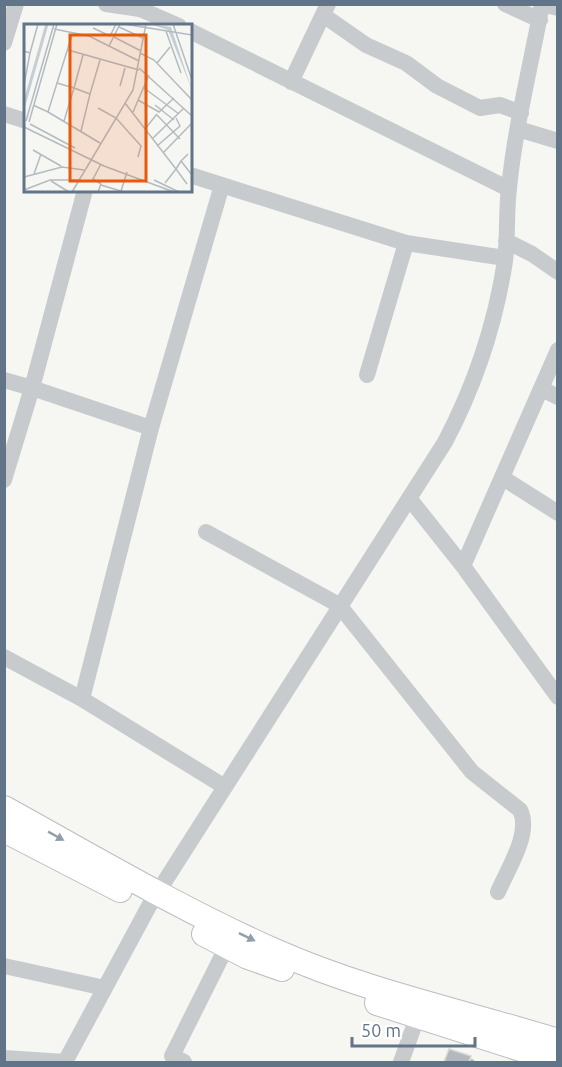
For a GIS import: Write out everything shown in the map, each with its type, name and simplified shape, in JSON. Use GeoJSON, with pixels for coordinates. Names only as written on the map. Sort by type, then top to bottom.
{"type":"FeatureCollection","features":[{"type":"Feature","properties":{"kind":"street"},"geometry":{"type":"LineString","coordinates":[[4,43],[16,4]]}},
{"type":"Feature","properties":{"kind":"street"},"geometry":{"type":"LineString","coordinates":[[106,4],[140,9],[174,24]]}},
{"type":"Feature","properties":{"kind":"street"},"geometry":{"type":"LineString","coordinates":[[505,4],[540,20]]}},
{"type":"Feature","properties":{"kind":"street"},"geometry":{"type":"LineString","coordinates":[[4,1058],[65,1062],[153,899],[445,442],[477,374],[499,298],[505,258],[509,189],[543,4],[558,8]]}},
{"type":"Feature","properties":{"kind":"street"},"geometry":{"type":"LineString","coordinates":[[291,82],[325,10],[360,41],[406,63],[437,86],[480,108],[500,105],[520,121],[558,141]]}},
{"type":"Feature","properties":{"kind":"street"},"geometry":{"type":"LineString","coordinates":[[192,32],[509,189]]}},
{"type":"Feature","properties":{"kind":"street"},"geometry":{"type":"LineString","coordinates":[[4,114],[24,120]]}},
{"type":"Feature","properties":{"kind":"street"},"geometry":{"type":"LineString","coordinates":[[192,176],[406,243],[505,258]]}},
{"type":"Feature","properties":{"kind":"street"},"geometry":{"type":"LineString","coordinates":[[82,699],[151,428],[222,185]]}},
{"type":"Feature","properties":{"kind":"street"},"geometry":{"type":"LineString","coordinates":[[4,480],[32,388],[84,192]]}},
{"type":"Feature","properties":{"kind":"street"},"geometry":{"type":"LineString","coordinates":[[506,241],[532,254],[558,272]]}},
{"type":"Feature","properties":{"kind":"street"},"geometry":{"type":"LineString","coordinates":[[367,375],[406,243]]}},
{"type":"Feature","properties":{"kind":"street"},"geometry":{"type":"LineString","coordinates":[[464,566],[558,350]]}},
{"type":"Feature","properties":{"kind":"street"},"geometry":{"type":"LineString","coordinates":[[4,380],[151,428]]}},
{"type":"Feature","properties":{"kind":"street"},"geometry":{"type":"LineString","coordinates":[[542,389],[558,397]]}},
{"type":"Feature","properties":{"kind":"street"},"geometry":{"type":"LineString","coordinates":[[503,478],[558,513]]}},
{"type":"Feature","properties":{"kind":"street"},"geometry":{"type":"LineString","coordinates":[[409,498],[464,566],[555,688]]}},
{"type":"Feature","properties":{"kind":"street"},"geometry":{"type":"LineString","coordinates":[[206,532],[339,605],[472,772],[520,810],[524,817],[524,829],[498,892]]}},
{"type":"Feature","properties":{"kind":"street"},"geometry":{"type":"LineString","coordinates":[[4,657],[82,699],[225,787]]}},
{"type":"Feature","properties":{"kind":"street"},"geometry":{"type":"LineString","coordinates":[[4,807],[248,957],[420,1009],[558,1041]]}},
{"type":"Feature","properties":{"kind":"street"},"geometry":{"type":"LineString","coordinates":[[4,830],[153,899],[275,951],[365,984],[420,1009],[558,1061]]}},
{"type":"Feature","properties":{"kind":"street"},"geometry":{"type":"LineString","coordinates":[[175,1060],[227,946]]}},
{"type":"Feature","properties":{"kind":"street"},"geometry":{"type":"LineString","coordinates":[[4,966],[105,988]]}},
{"type":"Feature","properties":{"kind":"street"},"geometry":{"type":"LineString","coordinates":[[401,1062],[420,1009]]}},
{"type":"Feature","properties":{"kind":"building"},"geometry":{"type":"Polygon","coordinates":[[[449,1049],[471,1056],[469,1062],[444,1062],[449,1049]]]}}]}
